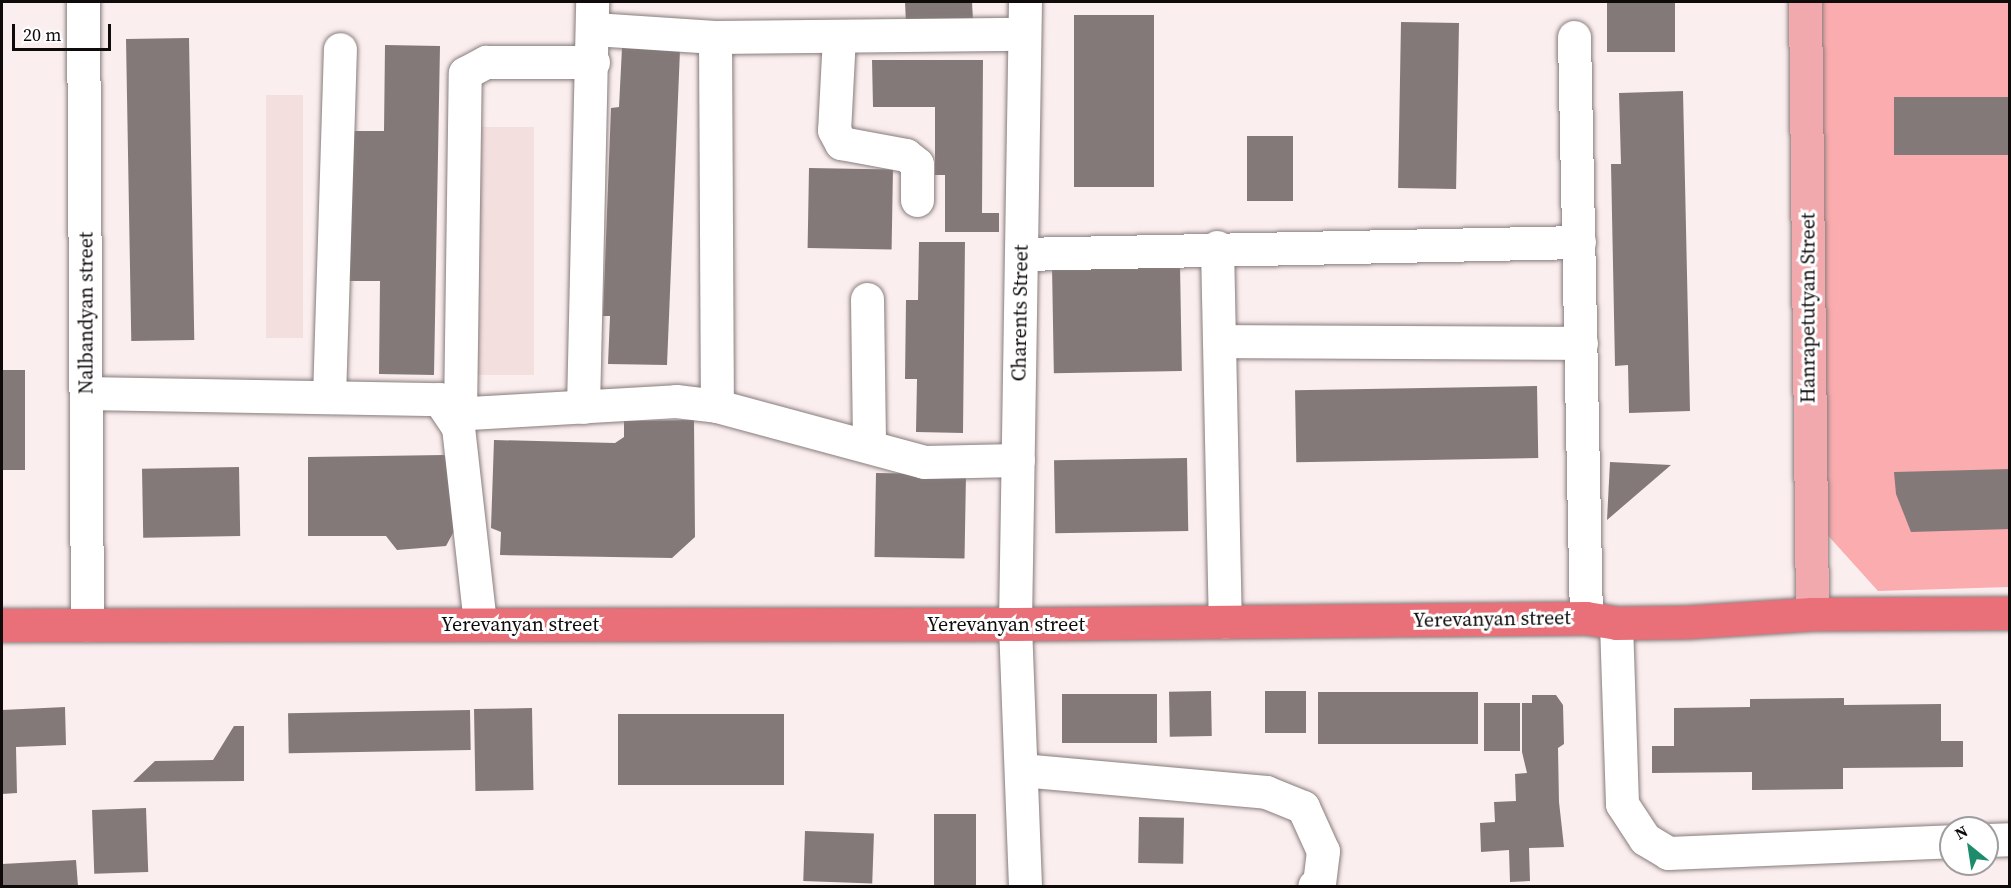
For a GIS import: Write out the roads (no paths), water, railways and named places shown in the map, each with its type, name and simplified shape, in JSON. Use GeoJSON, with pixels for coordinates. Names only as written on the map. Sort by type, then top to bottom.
{"type":"FeatureCollection","features":[{"type":"Feature","properties":{"kind":"highway","name":"Yerevanyan street"},"geometry":{"type":"LineString","coordinates":[[2,625],[1015,624],[1601,620],[1812,614],[2010,613]]}},
{"type":"Feature","properties":{"kind":"main road","name":"Hanrapetutyan Street"},"geometry":{"type":"LineString","coordinates":[[1805,2],[1812,614]]}},
{"type":"Feature","properties":{"kind":"street","name":"Nalbandyan street"},"geometry":{"type":"LineString","coordinates":[[83,2],[87,625]]}},
{"type":"Feature","properties":{"kind":"street","name":"Charents Street"},"geometry":{"type":"LineString","coordinates":[[1025,2],[1015,624],[1025,886]]}},
{"type":"Feature","properties":{"kind":"street"},"geometry":{"type":"LineString","coordinates":[[583,407],[593,15],[715,37],[1024,34]]}},
{"type":"Feature","properties":{"kind":"street"},"geometry":{"type":"LineString","coordinates":[[839,36],[834,130],[841,143],[906,155],[917,164],[917,200]]}},
{"type":"Feature","properties":{"kind":"street"},"geometry":{"type":"LineString","coordinates":[[715,37],[717,406]]}},
{"type":"Feature","properties":{"kind":"street"},"geometry":{"type":"LineString","coordinates":[[1574,38],[1581,343],[1601,620],[1622,804],[1645,839],[1668,853],[1939,842]]}},
{"type":"Feature","properties":{"kind":"street"},"geometry":{"type":"LineString","coordinates":[[329,397],[340,49]]}},
{"type":"Feature","properties":{"kind":"street"},"geometry":{"type":"LineString","coordinates":[[480,624],[456,414],[465,73],[486,62],[593,62]]}},
{"type":"Feature","properties":{"kind":"street"},"geometry":{"type":"LineString","coordinates":[[1021,254],[1217,247],[1579,242]]}},
{"type":"Feature","properties":{"kind":"street"},"geometry":{"type":"LineString","coordinates":[[1217,247],[1225,622]]}},
{"type":"Feature","properties":{"kind":"street"},"geometry":{"type":"LineString","coordinates":[[867,299],[869,445]]}},
{"type":"Feature","properties":{"kind":"street"},"geometry":{"type":"LineString","coordinates":[[1219,341],[1581,343]]}},
{"type":"Feature","properties":{"kind":"street"},"geometry":{"type":"LineString","coordinates":[[87,393],[439,399],[456,414],[676,401],[717,406],[869,445],[924,462],[1018,460]]}},
{"type":"Feature","properties":{"kind":"street"},"geometry":{"type":"LineString","coordinates":[[1021,771],[1266,792],[1303,807],[1323,851],[1319,882],[1314,886]]}}]}
